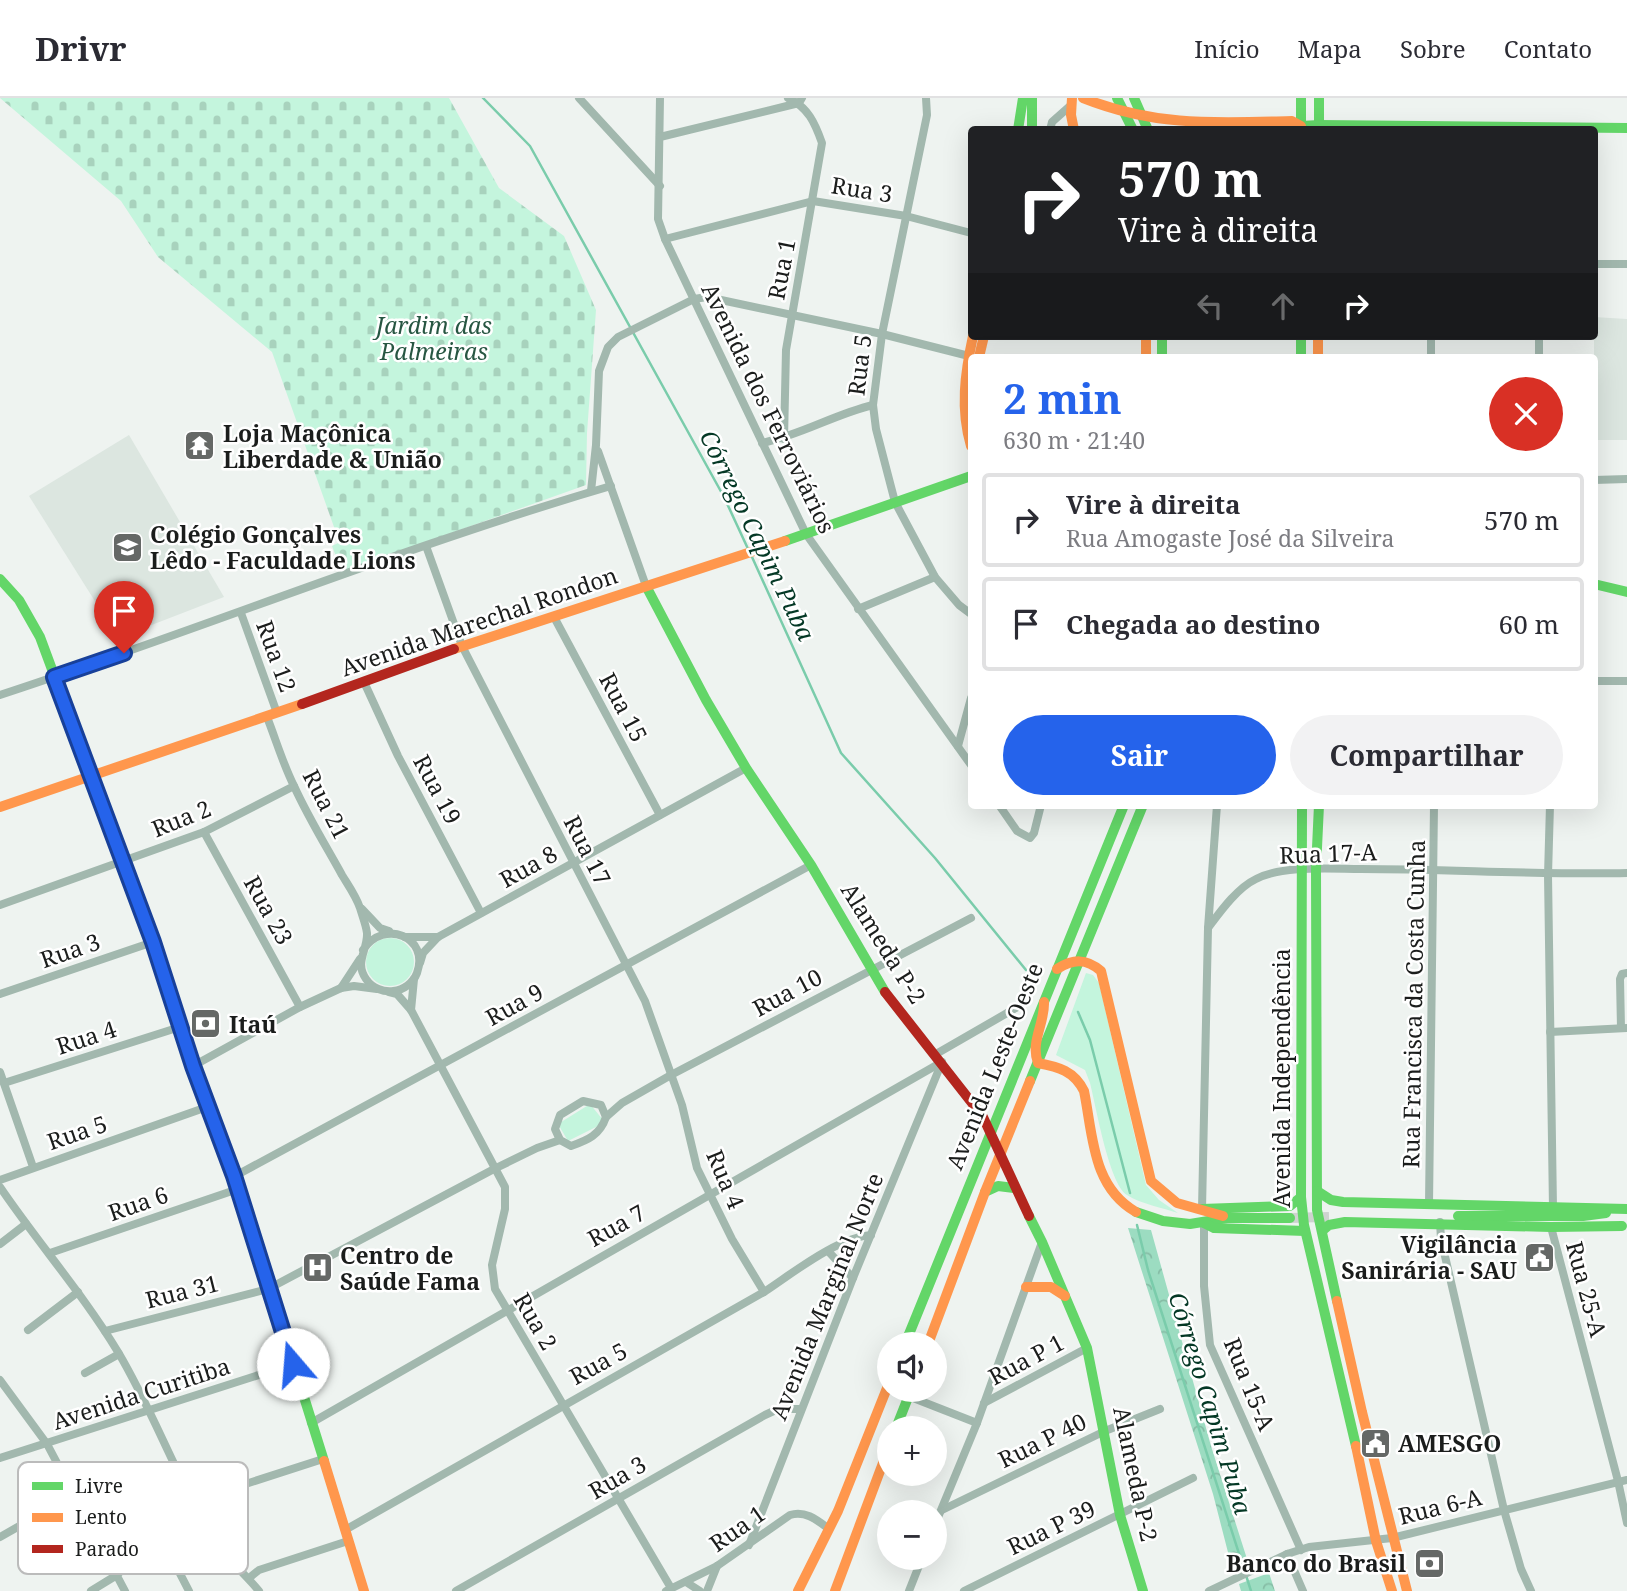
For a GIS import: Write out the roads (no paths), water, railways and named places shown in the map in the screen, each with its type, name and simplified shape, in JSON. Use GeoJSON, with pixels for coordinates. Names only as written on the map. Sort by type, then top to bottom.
{"type":"FeatureCollection","features":[{"type":"Feature","properties":{"kind":"main road"},"geometry":{"type":"LineString","coordinates":[[1083,98],[1143,119],[1166,122],[1292,121],[1296,126]]}},
{"type":"Feature","properties":{"kind":"main road"},"geometry":{"type":"LineString","coordinates":[[1116,98],[1131,126]]}},
{"type":"Feature","properties":{"kind":"main road"},"geometry":{"type":"LineString","coordinates":[[1134,98],[1147,126]]}},
{"type":"Feature","properties":{"kind":"main road"},"geometry":{"type":"LineString","coordinates":[[1298,126],[1301,98]]}},
{"type":"Feature","properties":{"kind":"main road"},"geometry":{"type":"LineString","coordinates":[[1319,98],[1319,126]]}},
{"type":"Feature","properties":{"kind":"main road"},"geometry":{"type":"LineString","coordinates":[[1019,126],[1027,99]]}},
{"type":"Feature","properties":{"kind":"main road"},"geometry":{"type":"LineString","coordinates":[[1027,99],[1031,126]]}},
{"type":"Feature","properties":{"kind":"main road"},"geometry":{"type":"LineString","coordinates":[[1071,102],[1074,126]]}},
{"type":"Feature","properties":{"kind":"main road"},"geometry":{"type":"LineString","coordinates":[[1598,128],[1627,128]]}},
{"type":"Feature","properties":{"kind":"main road"},"geometry":{"type":"LineString","coordinates":[[968,375],[963,390],[968,416],[968,438]]}},
{"type":"Feature","properties":{"kind":"main road","name":"Avenida Marechal Rondon"},"geometry":{"type":"LineString","coordinates":[[0,807],[272,715],[462,646],[806,534],[968,478]]}},
{"type":"Feature","properties":{"kind":"main road"},"geometry":{"type":"LineString","coordinates":[[0,579],[24,605],[41,638],[153,942],[207,1107],[234,1176],[364,1591]]}},
{"type":"Feature","properties":{"kind":"main road"},"geometry":{"type":"LineString","coordinates":[[1598,585],[1627,592]]}},
{"type":"Feature","properties":{"kind":"main road","name":"Alameda P-2"},"geometry":{"type":"LineString","coordinates":[[646,586],[706,700],[746,768],[811,865],[886,994],[939,1058],[983,1117],[990,1131],[1014,1188],[1042,1242],[1087,1348],[1120,1515],[1143,1591]]}},
{"type":"Feature","properties":{"kind":"main road","name":"Avenida Leste-Oeste"},"geometry":{"type":"LineString","coordinates":[[910,1332],[1122,809]]}},
{"type":"Feature","properties":{"kind":"main road","name":"Avenida Leste-Oeste"},"geometry":{"type":"LineString","coordinates":[[932,1332],[985,1192],[1141,809]]}},
{"type":"Feature","properties":{"kind":"main road","name":"Avenida Independência"},"geometry":{"type":"LineString","coordinates":[[1301,809],[1301,1200],[1304,1228],[1350,1416],[1376,1541],[1392,1591]]}},
{"type":"Feature","properties":{"kind":"main road","name":"Avenida Independência"},"geometry":{"type":"LineString","coordinates":[[1319,809],[1316,869],[1317,1196],[1362,1412],[1407,1591]]}},
{"type":"Feature","properties":{"kind":"main road"},"geometry":{"type":"LineString","coordinates":[[1056,969],[1080,960],[1095,964],[1101,971],[1151,1181],[1177,1203],[1228,1218]]}},
{"type":"Feature","properties":{"kind":"main road"},"geometry":{"type":"LineString","coordinates":[[1044,999],[1046,1013],[1034,1052],[1038,1063],[1069,1070],[1080,1081],[1101,1170],[1106,1184],[1119,1202],[1149,1217],[1204,1223],[1228,1218],[1290,1218]]}},
{"type":"Feature","properties":{"kind":"main road"},"geometry":{"type":"LineString","coordinates":[[1301,1026],[1317,1026]]}},
{"type":"Feature","properties":{"kind":"main road"},"geometry":{"type":"LineString","coordinates":[[985,1192],[1003,1185],[1014,1188]]}},
{"type":"Feature","properties":{"kind":"main road"},"geometry":{"type":"LineString","coordinates":[[1317,1196],[1343,1202],[1627,1210]]}},
{"type":"Feature","properties":{"kind":"main road"},"geometry":{"type":"LineString","coordinates":[[1202,1209],[1290,1206],[1301,1200]]}},
{"type":"Feature","properties":{"kind":"main road"},"geometry":{"type":"LineString","coordinates":[[1323,1223],[1583,1216],[1627,1210]]}},
{"type":"Feature","properties":{"kind":"main road"},"geometry":{"type":"LineString","coordinates":[[1583,1216],[1624,1226]]}},
{"type":"Feature","properties":{"kind":"main road"},"geometry":{"type":"LineString","coordinates":[[1323,1223],[1440,1222],[1551,1227],[1624,1226]]}},
{"type":"Feature","properties":{"kind":"main road"},"geometry":{"type":"LineString","coordinates":[[1204,1223],[1214,1228],[1304,1228]]}},
{"type":"Feature","properties":{"kind":"main road"},"geometry":{"type":"LineString","coordinates":[[1026,1287],[1048,1285],[1056,1287],[1066,1296]]}},
{"type":"Feature","properties":{"kind":"main road"},"geometry":{"type":"LineString","coordinates":[[798,1591],[829,1529],[882,1402]]}},
{"type":"Feature","properties":{"kind":"main road"},"geometry":{"type":"LineString","coordinates":[[1350,1416],[1362,1412]]}},
{"type":"Feature","properties":{"kind":"main road"},"geometry":{"type":"LineString","coordinates":[[835,1591],[877,1479]]}},
{"type":"Feature","properties":{"kind":"street"},"geometry":{"type":"LineString","coordinates":[[579,98],[660,187]]}},
{"type":"Feature","properties":{"kind":"street","name":"Avenida dos Ferroviários"},"geometry":{"type":"LineString","coordinates":[[660,98],[658,219],[665,239],[806,534],[968,761]]}},
{"type":"Feature","properties":{"kind":"street"},"geometry":{"type":"LineString","coordinates":[[788,98],[801,101]]}},
{"type":"Feature","properties":{"kind":"street","name":"Rua 5"},"geometry":{"type":"LineString","coordinates":[[926,98],[927,115],[882,334],[873,405],[876,429],[895,502],[935,577],[968,612]]}},
{"type":"Feature","properties":{"kind":"street"},"geometry":{"type":"LineString","coordinates":[[660,137],[801,101]]}},
{"type":"Feature","properties":{"kind":"street","name":"Rua 1"},"geometry":{"type":"LineString","coordinates":[[784,439],[785,369],[822,143],[814,121],[801,101]]}},
{"type":"Feature","properties":{"kind":"street"},"geometry":{"type":"LineString","coordinates":[[1051,126],[1071,102]]}},
{"type":"Feature","properties":{"kind":"street","name":"Rua 3"},"geometry":{"type":"LineString","coordinates":[[665,239],[813,201],[906,216],[968,232]]}},
{"type":"Feature","properties":{"kind":"street"},"geometry":{"type":"LineString","coordinates":[[1598,264],[1627,264]]}},
{"type":"Feature","properties":{"kind":"street"},"geometry":{"type":"LineString","coordinates":[[591,491],[599,371],[608,347],[618,337],[694,299],[708,297],[968,356]]}},
{"type":"Feature","properties":{"kind":"street"},"geometry":{"type":"LineString","coordinates":[[762,443],[784,439],[854,410],[873,405]]}},
{"type":"Feature","properties":{"kind":"street","name":"Alameda P-2"},"geometry":{"type":"LineString","coordinates":[[596,445],[646,586]]}},
{"type":"Feature","properties":{"kind":"street"},"geometry":{"type":"LineString","coordinates":[[1598,480],[1627,480]]}},
{"type":"Feature","properties":{"kind":"street"},"geometry":{"type":"LineString","coordinates":[[0,695],[241,613],[426,546],[611,486]]}},
{"type":"Feature","properties":{"kind":"street","name":"Rua 17"},"geometry":{"type":"LineString","coordinates":[[426,546],[462,646],[645,1001],[671,1075]]}},
{"type":"Feature","properties":{"kind":"street"},"geometry":{"type":"LineString","coordinates":[[858,609],[935,577]]}},
{"type":"Feature","properties":{"kind":"street","name":"Rua 12"},"geometry":{"type":"LineString","coordinates":[[241,613],[272,715]]}},
{"type":"Feature","properties":{"kind":"street","name":"Rua 15"},"geometry":{"type":"LineString","coordinates":[[554,617],[660,815]]}},
{"type":"Feature","properties":{"kind":"street"},"geometry":{"type":"LineString","coordinates":[[1598,681],[1627,681]]}},
{"type":"Feature","properties":{"kind":"street","name":"Rua 19"},"geometry":{"type":"LineString","coordinates":[[364,682],[398,756],[481,913]]}},
{"type":"Feature","properties":{"kind":"street"},"geometry":{"type":"LineString","coordinates":[[958,746],[968,709]]}},
{"type":"Feature","properties":{"kind":"street","name":"Rua 21"},"geometry":{"type":"LineString","coordinates":[[272,715],[294,786],[359,906],[367,935],[363,950]]}},
{"type":"Feature","properties":{"kind":"street","name":"Rua 8"},"geometry":{"type":"LineString","coordinates":[[418,970],[423,953],[439,937],[746,768]]}},
{"type":"Feature","properties":{"kind":"street","name":"Rua 2"},"geometry":{"type":"LineString","coordinates":[[0,905],[204,831],[294,786]]}},
{"type":"Feature","properties":{"kind":"street"},"geometry":{"type":"LineString","coordinates":[[1002,809],[1017,831],[1030,838],[1034,833],[1040,809]]}},
{"type":"Feature","properties":{"kind":"street"},"geometry":{"type":"LineString","coordinates":[[1202,1209],[1208,928],[1217,809]]}},
{"type":"Feature","properties":{"kind":"street","name":"Rua Francisca da Costa Cunha"},"geometry":{"type":"LineString","coordinates":[[1429,1204],[1434,809]]}},
{"type":"Feature","properties":{"kind":"street"},"geometry":{"type":"LineString","coordinates":[[1550,809],[1548,875],[1553,1208]]}},
{"type":"Feature","properties":{"kind":"street","name":"Rua 23"},"geometry":{"type":"LineString","coordinates":[[204,831],[300,1007]]}},
{"type":"Feature","properties":{"kind":"street","name":"Rua 9"},"geometry":{"type":"LineString","coordinates":[[234,1176],[811,865]]}},
{"type":"Feature","properties":{"kind":"street","name":"Rua 17-A"},"geometry":{"type":"LineString","coordinates":[[1208,928],[1224,907],[1256,878],[1270,874],[1316,869],[1434,869],[1548,875],[1627,873]]}},
{"type":"Feature","properties":{"kind":"street","name":"Rua 21"},"geometry":{"type":"LineString","coordinates":[[359,906],[380,928],[395,933]]}},
{"type":"Feature","properties":{"kind":"street","name":"Rua 10"},"geometry":{"type":"LineString","coordinates":[[606,1117],[622,1103],[671,1075],[971,918]]}},
{"type":"Feature","properties":{"kind":"street"},"geometry":{"type":"LineString","coordinates":[[341,988],[363,950],[376,936],[395,933],[405,937],[417,951],[418,970],[414,979],[411,1010]]}},
{"type":"Feature","properties":{"kind":"street","name":"Rua 8"},"geometry":{"type":"LineString","coordinates":[[405,937],[439,937]]}},
{"type":"Feature","properties":{"kind":"street","name":"Rua 3"},"geometry":{"type":"LineString","coordinates":[[0,994],[153,942]]}},
{"type":"Feature","properties":{"kind":"street"},"geometry":{"type":"LineString","coordinates":[[360,959],[365,978],[379,990]]}},
{"type":"Feature","properties":{"kind":"street"},"geometry":{"type":"LineString","coordinates":[[1550,1032],[1624,1028],[1620,979],[1622,974],[1627,973]]}},
{"type":"Feature","properties":{"kind":"street"},"geometry":{"type":"LineString","coordinates":[[389,992],[407,986],[414,979]]}},
{"type":"Feature","properties":{"kind":"street"},"geometry":{"type":"LineString","coordinates":[[193,1066],[300,1007],[341,988],[354,986],[397,994],[411,1010],[494,1169]]}},
{"type":"Feature","properties":{"kind":"street","name":"Rua 7"},"geometry":{"type":"LineString","coordinates":[[311,1423],[708,1195],[939,1058],[1021,1005],[1031,987]]}},
{"type":"Feature","properties":{"kind":"street","name":"Rua 4"},"geometry":{"type":"LineString","coordinates":[[4,1083],[180,1027]]}},
{"type":"Feature","properties":{"kind":"street","name":"Avenida Marginal Norte"},"geometry":{"type":"LineString","coordinates":[[749,1545],[939,1058]]}},
{"type":"Feature","properties":{"kind":"street"},"geometry":{"type":"LineString","coordinates":[[0,1072],[33,1167]]}},
{"type":"Feature","properties":{"kind":"street","name":"Rua 4"},"geometry":{"type":"LineString","coordinates":[[671,1075],[682,1105],[697,1168],[708,1195],[764,1292]]}},
{"type":"Feature","properties":{"kind":"street"},"geometry":{"type":"LineString","coordinates":[[537,1148],[555,1129],[560,1115],[583,1101],[601,1105],[606,1117],[602,1129],[587,1140],[571,1146],[560,1140],[555,1129]]}},
{"type":"Feature","properties":{"kind":"street","name":"Rua 10"},"geometry":{"type":"LineString","coordinates":[[601,1105],[622,1103]]}},
{"type":"Feature","properties":{"kind":"street","name":"Rua 5"},"geometry":{"type":"LineString","coordinates":[[0,1180],[207,1107]]}},
{"type":"Feature","properties":{"kind":"street"},"geometry":{"type":"LineString","coordinates":[[268,1289],[494,1169],[560,1140]]}},
{"type":"Feature","properties":{"kind":"street","name":"Rua 2"},"geometry":{"type":"LineString","coordinates":[[494,1169],[505,1187],[505,1209],[492,1265],[495,1289],[669,1590]]}},
{"type":"Feature","properties":{"kind":"street"},"geometry":{"type":"LineString","coordinates":[[0,1187],[105,1331],[150,1410],[175,1462]]}},
{"type":"Feature","properties":{"kind":"street","name":"Rua 6"},"geometry":{"type":"LineString","coordinates":[[50,1253],[238,1189]]}},
{"type":"Feature","properties":{"kind":"street"},"geometry":{"type":"LineString","coordinates":[[1440,1222],[1441,1239],[1504,1510],[1521,1569],[1531,1591]]}},
{"type":"Feature","properties":{"kind":"street","name":"Rua 15-A"},"geometry":{"type":"LineString","coordinates":[[1204,1223],[1204,1286],[1210,1345],[1301,1550]]}},
{"type":"Feature","properties":{"kind":"street"},"geometry":{"type":"LineString","coordinates":[[0,1244],[26,1224]]}},
{"type":"Feature","properties":{"kind":"street","name":"Rua 25-A"},"geometry":{"type":"LineString","coordinates":[[1551,1227],[1623,1480],[1627,1523]]}},
{"type":"Feature","properties":{"kind":"street","name":"Rua 5"},"geometry":{"type":"LineString","coordinates":[[249,1578],[259,1570],[346,1536],[563,1405],[764,1292],[828,1251],[852,1239],[871,1235]]}},
{"type":"Feature","properties":{"kind":"street"},"geometry":{"type":"LineString","coordinates":[[946,1500],[977,1423],[1042,1242]]}},
{"type":"Feature","properties":{"kind":"street"},"geometry":{"type":"LineString","coordinates":[[828,1251],[853,1278]]}},
{"type":"Feature","properties":{"kind":"street","name":"Rua 31"},"geometry":{"type":"LineString","coordinates":[[105,1331],[268,1289]]}},
{"type":"Feature","properties":{"kind":"street"},"geometry":{"type":"LineString","coordinates":[[28,1330],[78,1292]]}},
{"type":"Feature","properties":{"kind":"street","name":"Rua P 1"},"geometry":{"type":"LineString","coordinates":[[984,1404],[1087,1348]]}},
{"type":"Feature","properties":{"kind":"street"},"geometry":{"type":"LineString","coordinates":[[85,1373],[119,1354]]}},
{"type":"Feature","properties":{"kind":"street","name":"Avenida Curitiba"},"geometry":{"type":"LineString","coordinates":[[0,1458],[293,1364]]}},
{"type":"Feature","properties":{"kind":"street"},"geometry":{"type":"LineString","coordinates":[[0,1380],[47,1444],[57,1462]]}},
{"type":"Feature","properties":{"kind":"street"},"geometry":{"type":"LineString","coordinates":[[929,1402],[977,1423]]}},
{"type":"Feature","properties":{"kind":"street","name":"Rua 3"},"geometry":{"type":"LineString","coordinates":[[456,1591],[765,1415],[778,1409],[801,1409]]}},
{"type":"Feature","properties":{"kind":"street","name":"Rua P 40"},"geometry":{"type":"LineString","coordinates":[[947,1508],[1105,1430],[1160,1409]]}},
{"type":"Feature","properties":{"kind":"street"},"geometry":{"type":"LineString","coordinates":[[248,1483],[323,1459]]}},
{"type":"Feature","properties":{"kind":"street","name":"Rua P 39"},"geometry":{"type":"LineString","coordinates":[[964,1591],[1193,1478]]}},
{"type":"Feature","properties":{"kind":"street","name":"Rua 6-A"},"geometry":{"type":"LineString","coordinates":[[1209,1591],[1301,1550],[1392,1538],[1623,1480]]}},
{"type":"Feature","properties":{"kind":"street","name":"Rua 1"},"geometry":{"type":"LineString","coordinates":[[669,1590],[717,1566],[795,1513],[811,1517],[829,1529]]}},
{"type":"Feature","properties":{"kind":"street"},"geometry":{"type":"LineString","coordinates":[[0,1537],[18,1527]]}},
{"type":"Feature","properties":{"kind":"street"},"geometry":{"type":"LineString","coordinates":[[1287,1554],[1303,1591]]}},
{"type":"Feature","properties":{"kind":"street"},"geometry":{"type":"LineString","coordinates":[[707,1591],[717,1566]]}},
{"type":"Feature","properties":{"kind":"street"},"geometry":{"type":"LineString","coordinates":[[909,1591],[917,1570]]}},
{"type":"Feature","properties":{"kind":"street"},"geometry":{"type":"LineString","coordinates":[[180,1574],[189,1591]]}},
{"type":"Feature","properties":{"kind":"street"},"geometry":{"type":"LineString","coordinates":[[245,1574],[259,1591]]}},
{"type":"Feature","properties":{"kind":"street"},"geometry":{"type":"LineString","coordinates":[[92,1591],[117,1575],[125,1591]]}},
{"type":"Feature","properties":{"kind":"street"},"geometry":{"type":"LineString","coordinates":[[686,1582],[700,1591]]}},
{"type":"Feature","properties":{"kind":"waterway","name":"Córrego Capim Puba"},"geometry":{"type":"LineString","coordinates":[[483,98],[530,146],[724,497],[749,551]]}},
{"type":"Feature","properties":{"kind":"waterway","name":"Córrego Capim Puba"},"geometry":{"type":"LineString","coordinates":[[752,557],[841,753],[935,858],[1026,970]]}},
{"type":"Feature","properties":{"kind":"waterway","name":"Córrego Capim Puba"},"geometry":{"type":"LineString","coordinates":[[1078,1012],[1090,1040],[1130,1193]]}},
{"type":"Feature","properties":{"kind":"waterway","name":"Córrego Capim Puba"},"geometry":{"type":"LineString","coordinates":[[1137,1225],[1148,1270],[1251,1591]]}},
{"type":"Feature","properties":{"kind":"tunnel"},"geometry":{"type":"LineString","coordinates":[[1290,1218],[1329,1217]]}},
{"type":"Feature","properties":{"kind":"place","name":"Loja Maçônica Liberdade & União"},"geometry":{"type":"Point","coordinates":[200,446]}},
{"type":"Feature","properties":{"kind":"place","name":"Colégio Gonçalves Lêdo - Faculdade Lions"},"geometry":{"type":"Point","coordinates":[127,547]}},
{"type":"Feature","properties":{"kind":"place","name":"Itaú"},"geometry":{"type":"Point","coordinates":[206,1024]}},
{"type":"Feature","properties":{"kind":"place","name":"Vigilância Sanirária - SAU"},"geometry":{"type":"Point","coordinates":[1540,1257]}},
{"type":"Feature","properties":{"kind":"place","name":"Centro de Saúde Fama"},"geometry":{"type":"Point","coordinates":[317,1268]}},
{"type":"Feature","properties":{"kind":"place","name":"AMESGO"},"geometry":{"type":"Point","coordinates":[1375,1443]}},
{"type":"Feature","properties":{"kind":"place","name":"Banco do Brasil"},"geometry":{"type":"Point","coordinates":[1429,1563]}},
{"type":"Feature","properties":{"kind":"park label","name":"Jardim das Palmeiras"},"geometry":{"type":"Point","coordinates":[434,338]}}]}
